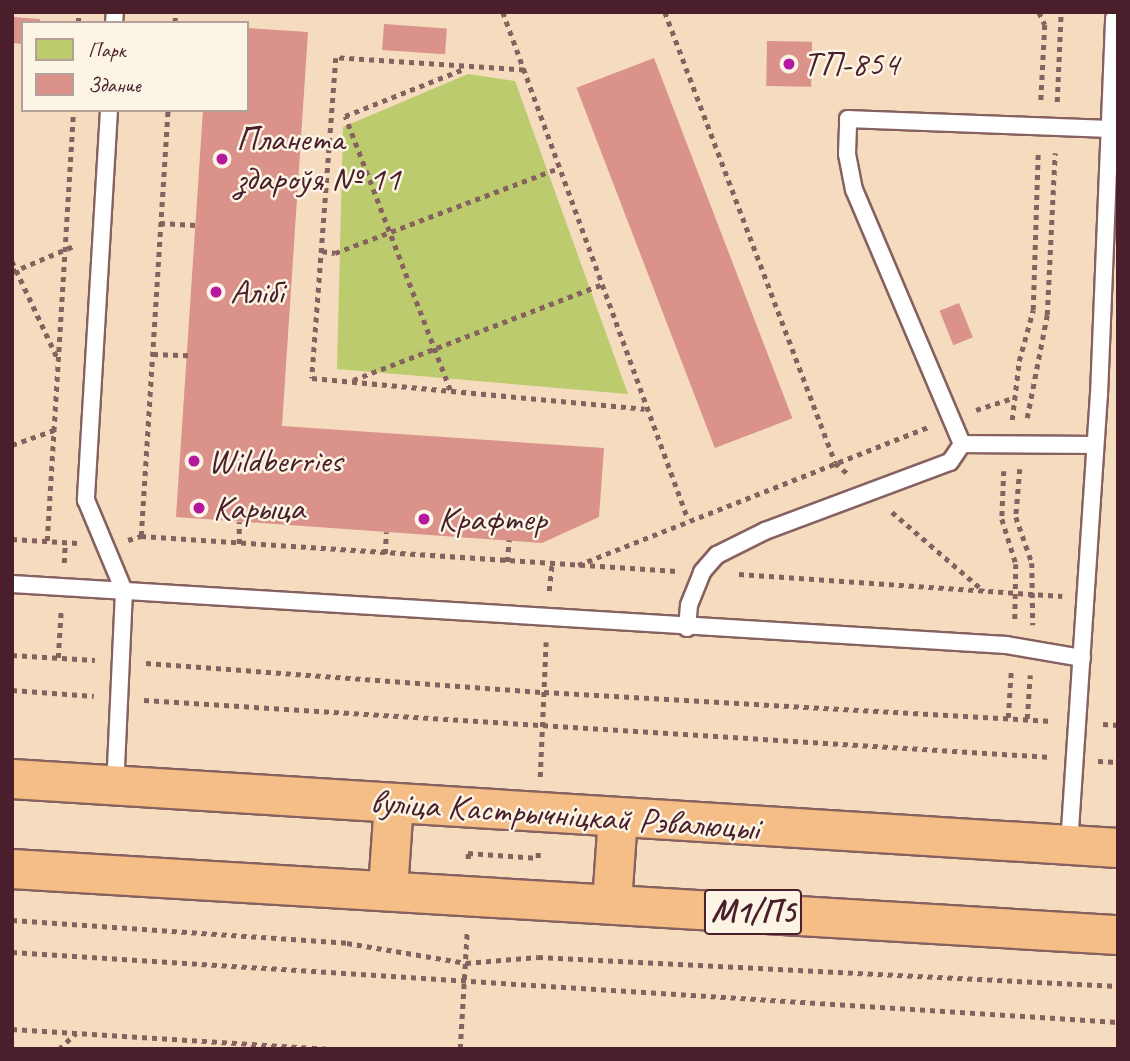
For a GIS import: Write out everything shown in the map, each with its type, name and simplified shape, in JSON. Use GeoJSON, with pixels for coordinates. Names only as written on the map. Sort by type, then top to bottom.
{"type":"FeatureCollection","features":[{"type":"Feature","properties":{"kind":"highway","name":"вуліца Кастрычніцкай Рэвалюцыі"},"geometry":{"type":"LineString","coordinates":[[12,779],[1118,848]]}},
{"type":"Feature","properties":{"kind":"highway"},"geometry":{"type":"LineString","coordinates":[[388,889],[394,804]]}},
{"type":"Feature","properties":{"kind":"highway"},"geometry":{"type":"LineString","coordinates":[[612,903],[618,818]]}},
{"type":"Feature","properties":{"kind":"highway","name":"М1/П5"},"geometry":{"type":"LineString","coordinates":[[12,869],[388,889],[1118,935]]}},
{"type":"Feature","properties":{"kind":"lane"},"geometry":{"type":"LineString","coordinates":[[1069,845],[1086,598],[1114,18]]}},
{"type":"Feature","properties":{"kind":"lane"},"geometry":{"type":"LineString","coordinates":[[109,112],[86,500],[124,591],[115,786]]}},
{"type":"Feature","properties":{"kind":"lane"},"geometry":{"type":"LineString","coordinates":[[962,444],[854,190],[848,154],[848,119],[1109,129]]}},
{"type":"Feature","properties":{"kind":"lane"},"geometry":{"type":"LineString","coordinates":[[962,444],[1094,445]]}},
{"type":"Feature","properties":{"kind":"lane"},"geometry":{"type":"LineString","coordinates":[[687,628],[688,605],[702,572],[717,555],[765,531],[950,462],[962,444]]}},
{"type":"Feature","properties":{"kind":"lane"},"geometry":{"type":"LineString","coordinates":[[12,584],[687,628],[1013,646],[1082,658]]}},
{"type":"Feature","properties":{"kind":"path"},"geometry":{"type":"LineString","coordinates":[[503,12],[645,409],[688,519]]}},
{"type":"Feature","properties":{"kind":"path"},"geometry":{"type":"LineString","coordinates":[[665,12],[835,463],[984,591]]}},
{"type":"Feature","properties":{"kind":"path"},"geometry":{"type":"LineString","coordinates":[[1008,718],[1016,564],[1002,519],[1047,315],[1045,25],[1040,12]]}},
{"type":"Feature","properties":{"kind":"path"},"geometry":{"type":"LineString","coordinates":[[1027,719],[1035,595],[1032,563],[1016,517],[1017,444],[1014,398],[1033,310],[1047,125],[1061,12]]}},
{"type":"Feature","properties":{"kind":"path"},"geometry":{"type":"LineString","coordinates":[[524,70],[336,58],[312,378],[645,409]]}},
{"type":"Feature","properties":{"kind":"path"},"geometry":{"type":"LineString","coordinates":[[331,116],[345,116],[468,67]]}},
{"type":"Feature","properties":{"kind":"path"},"geometry":{"type":"LineString","coordinates":[[47,541],[73,112]]}},
{"type":"Feature","properties":{"kind":"path"},"geometry":{"type":"LineString","coordinates":[[141,536],[169,112]]}},
{"type":"Feature","properties":{"kind":"path"},"geometry":{"type":"LineString","coordinates":[[345,116],[450,391]]}},
{"type":"Feature","properties":{"kind":"path"},"geometry":{"type":"LineString","coordinates":[[322,251],[335,253],[559,168]]}},
{"type":"Feature","properties":{"kind":"path"},"geometry":{"type":"LineString","coordinates":[[160,223],[196,225]]}},
{"type":"Feature","properties":{"kind":"path"},"geometry":{"type":"LineString","coordinates":[[14,271],[102,233]]}},
{"type":"Feature","properties":{"kind":"path"},"geometry":{"type":"LineString","coordinates":[[12,261],[14,271],[58,359]]}},
{"type":"Feature","properties":{"kind":"path"},"geometry":{"type":"LineString","coordinates":[[350,381],[601,285]]}},
{"type":"Feature","properties":{"kind":"path"},"geometry":{"type":"LineString","coordinates":[[153,354],[188,355]]}},
{"type":"Feature","properties":{"kind":"path"},"geometry":{"type":"LineString","coordinates":[[574,566],[688,519],[952,418],[1014,398]]}},
{"type":"Feature","properties":{"kind":"path"},"geometry":{"type":"LineString","coordinates":[[12,444],[54,430]]}},
{"type":"Feature","properties":{"kind":"path"},"geometry":{"type":"LineString","coordinates":[[239,522],[239,544]]}},
{"type":"Feature","properties":{"kind":"path"},"geometry":{"type":"LineString","coordinates":[[385,554],[386,532]]}},
{"type":"Feature","properties":{"kind":"path"},"geometry":{"type":"LineString","coordinates":[[12,539],[104,545],[141,536],[1086,598]]}},
{"type":"Feature","properties":{"kind":"path"},"geometry":{"type":"LineString","coordinates":[[507,562],[509,540]]}},
{"type":"Feature","properties":{"kind":"path"},"geometry":{"type":"LineString","coordinates":[[12,655],[544,692],[1118,725]]}},
{"type":"Feature","properties":{"kind":"path"},"geometry":{"type":"LineString","coordinates":[[12,690],[1118,762]]}},
{"type":"Feature","properties":{"kind":"path"},"geometry":{"type":"LineString","coordinates":[[12,920],[347,943],[466,963],[538,957],[1118,986]]}},
{"type":"Feature","properties":{"kind":"path"},"geometry":{"type":"LineString","coordinates":[[12,952],[1118,1022]]}},
{"type":"Feature","properties":{"kind":"path"},"geometry":{"type":"LineString","coordinates":[[460,1049],[466,982]]}},
{"type":"Feature","properties":{"kind":"path"},"geometry":{"type":"LineString","coordinates":[[12,1030],[326,1049]]}},
{"type":"Feature","properties":{"kind":"path"},"geometry":{"type":"LineString","coordinates":[[59,1049],[76,1033]]}},
{"type":"Feature","properties":{"kind":"green space"},"geometry":{"type":"Polygon","coordinates":[[[468,74],[515,81],[628,394],[337,369],[343,127],[468,74]]]}},
{"type":"Feature","properties":{"kind":"building"},"geometry":{"type":"Polygon","coordinates":[[[12,17],[40,19],[21,21],[21,44],[12,43],[12,17]]]}},
{"type":"Feature","properties":{"kind":"building"},"geometry":{"type":"Polygon","coordinates":[[[384,24],[447,28],[445,54],[382,50],[384,24]]]}},
{"type":"Feature","properties":{"kind":"building"},"geometry":{"type":"Polygon","coordinates":[[[248,28],[308,32],[282,426],[604,448],[599,517],[542,543],[176,517],[203,112],[248,112],[248,28]]]}},
{"type":"Feature","properties":{"kind":"building","name":"ТП-854"},"geometry":{"type":"Polygon","coordinates":[[[767,41],[812,42],[811,87],[766,86],[767,41]]]}},
{"type":"Feature","properties":{"kind":"building"},"geometry":{"type":"Polygon","coordinates":[[[654,58],[792,418],[715,448],[577,88],[654,58]]]}},
{"type":"Feature","properties":{"kind":"building"},"geometry":{"type":"Polygon","coordinates":[[[959,303],[973,337],[953,345],[940,311],[959,303]]]}},
{"type":"Feature","properties":{"kind":"place","name":"ТП-854"},"geometry":{"type":"Point","coordinates":[789,64]}},
{"type":"Feature","properties":{"kind":"place","name":"Планета здароўя № 11"},"geometry":{"type":"Point","coordinates":[222,159]}},
{"type":"Feature","properties":{"kind":"place","name":"Алібі"},"geometry":{"type":"Point","coordinates":[216,292]}},
{"type":"Feature","properties":{"kind":"place","name":"Wildberries"},"geometry":{"type":"Point","coordinates":[194,461]}},
{"type":"Feature","properties":{"kind":"place","name":"Карыца"},"geometry":{"type":"Point","coordinates":[199,508]}},
{"type":"Feature","properties":{"kind":"place","name":"Крафтер"},"geometry":{"type":"Point","coordinates":[424,519]}}]}
